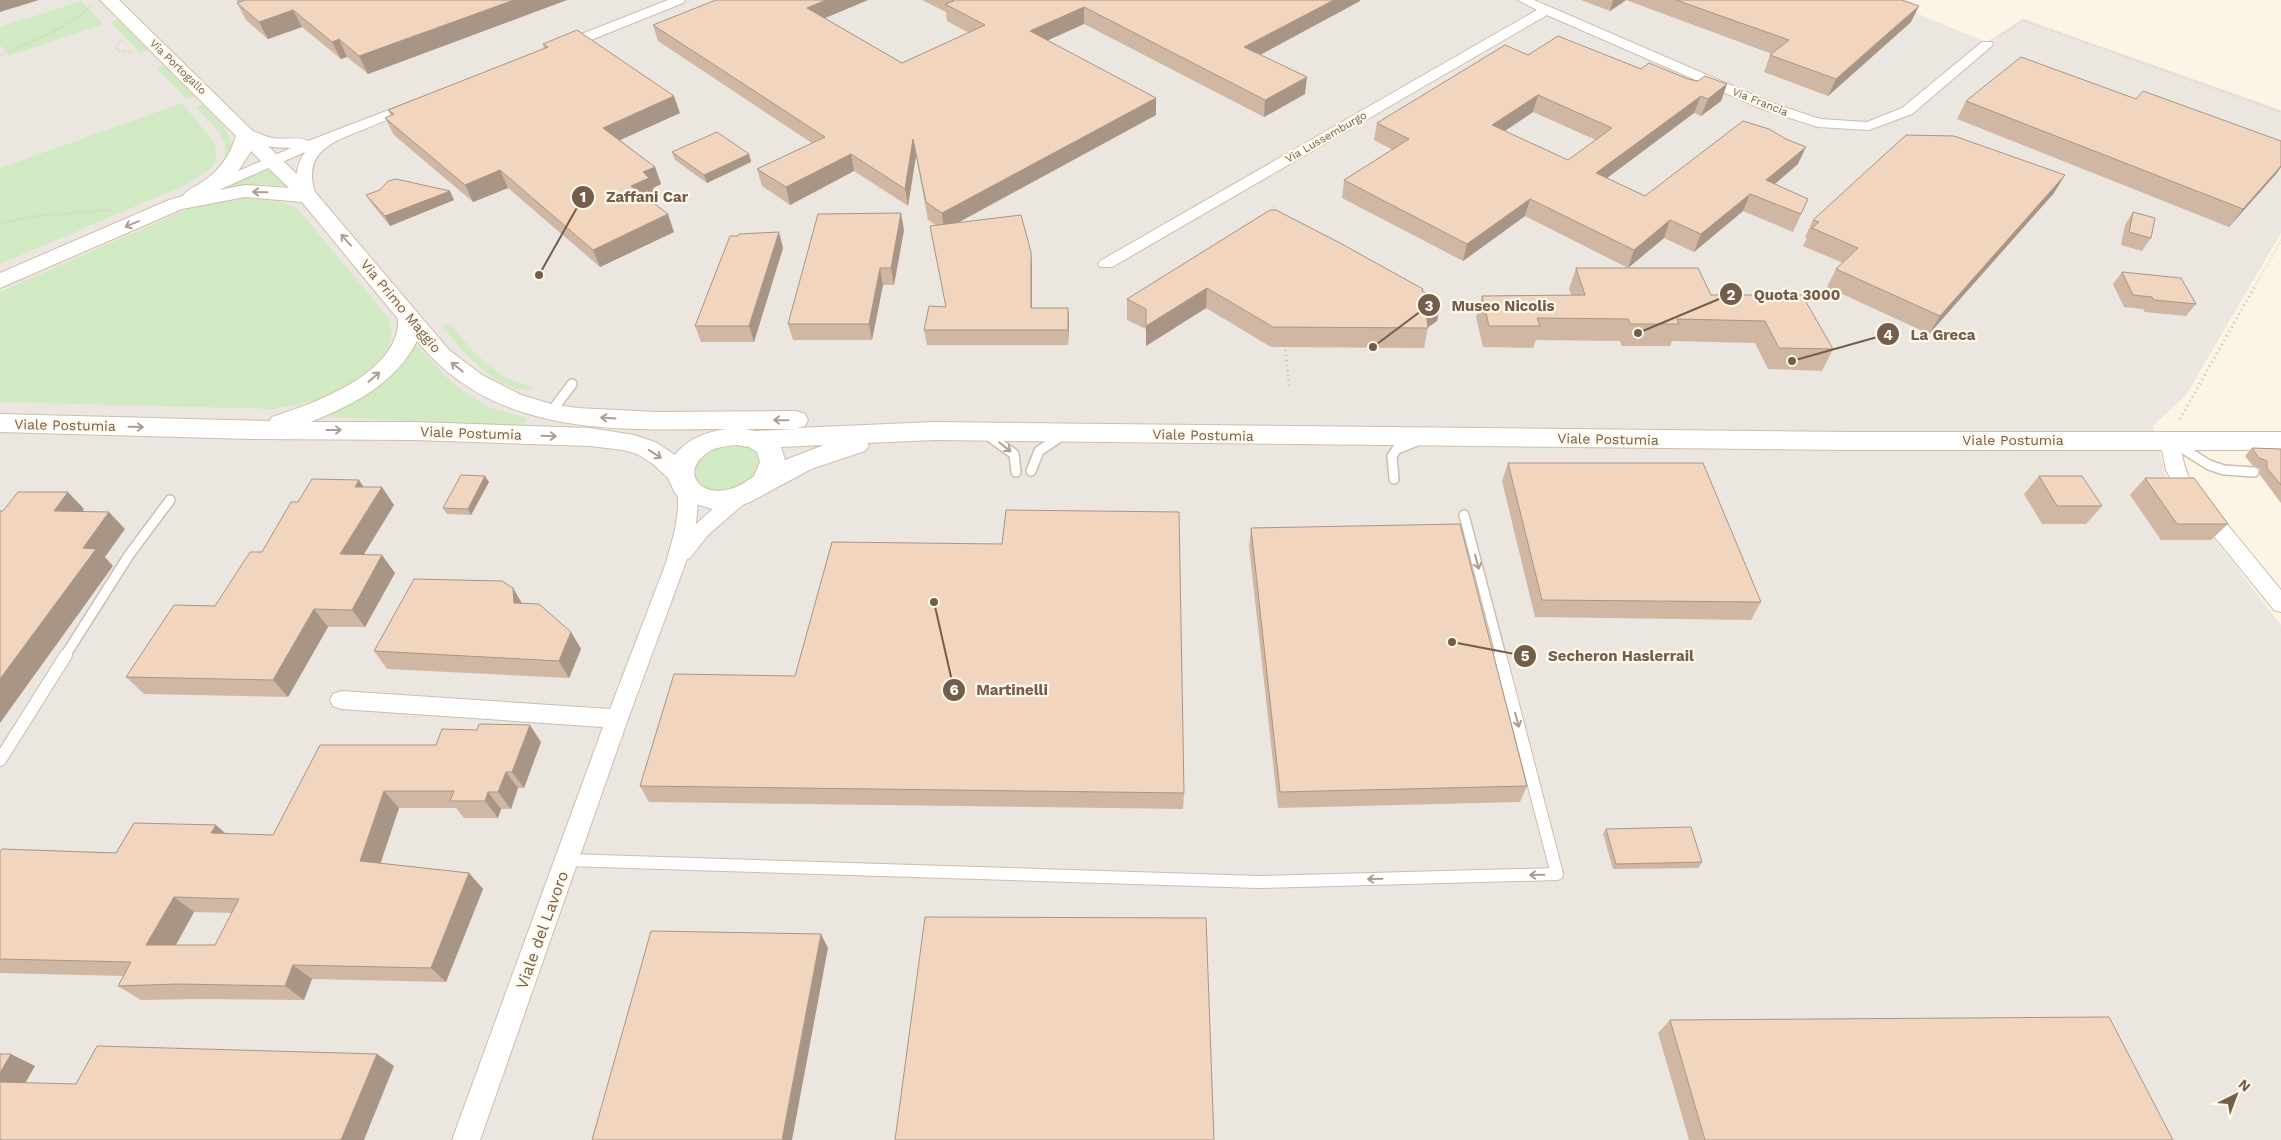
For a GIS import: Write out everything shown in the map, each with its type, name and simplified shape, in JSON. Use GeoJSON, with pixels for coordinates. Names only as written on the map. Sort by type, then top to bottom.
{"type":"FeatureCollection","features":[{"type":"Feature","properties":{"kind":"main road","name":"Via Portogallo"},"geometry":{"type":"LineString","coordinates":[[101,2],[246,134],[308,196]]}},
{"type":"Feature","properties":{"kind":"main road"},"geometry":{"type":"LineString","coordinates":[[0,281],[202,192],[229,170],[244,146],[246,134]]}},
{"type":"Feature","properties":{"kind":"main road"},"geometry":{"type":"LineString","coordinates":[[176,204],[245,192],[308,196]]}},
{"type":"Feature","properties":{"kind":"main road","name":"Via Primo Maggio"},"geometry":{"type":"LineString","coordinates":[[308,196],[441,355],[474,381],[512,401],[551,412],[577,416],[656,422]]}},
{"type":"Feature","properties":{"kind":"main road","name":"Viale Postumia"},"geometry":{"type":"LineString","coordinates":[[250,430],[274,425],[322,408],[369,382],[401,351],[411,329],[410,316]]}},
{"type":"Feature","properties":{"kind":"main road","name":"Viale Postumia"},"geometry":{"type":"LineString","coordinates":[[656,422],[712,420],[885,422],[934,431]]}},
{"type":"Feature","properties":{"kind":"main road","name":"Viale Postumia"},"geometry":{"type":"LineString","coordinates":[[656,422],[719,438],[746,436],[758,439],[934,431],[981,431],[1850,441],[2281,441]]}},
{"type":"Feature","properties":{"kind":"main road","name":"Viale Postumia"},"geometry":{"type":"LineString","coordinates":[[0,423],[250,430],[415,431],[590,437],[625,441],[646,448],[662,458],[695,495],[707,500],[738,498],[802,463],[837,449],[934,431]]}},
{"type":"Feature","properties":{"kind":"main road","name":"Viale Postumia"},"geometry":{"type":"LineString","coordinates":[[684,482],[683,466],[688,457],[696,449],[719,438]]}},
{"type":"Feature","properties":{"kind":"main road"},"geometry":{"type":"LineString","coordinates":[[758,439],[767,446],[772,454],[774,463],[765,482]]}},
{"type":"Feature","properties":{"kind":"street"},"geometry":{"type":"LineString","coordinates":[[550,51],[679,0]]}},
{"type":"Feature","properties":{"kind":"street","name":"Via Francia"},"geometry":{"type":"LineString","coordinates":[[1524,0],[1767,106],[1818,123],[1869,126],[1907,111],[1987,45]]}},
{"type":"Feature","properties":{"kind":"street","name":"Via Lussemburgo"},"geometry":{"type":"LineString","coordinates":[[1106,264],[1546,10]]}},
{"type":"Feature","properties":{"kind":"street","name":"Via Primo Maggio"},"geometry":{"type":"LineString","coordinates":[[202,192],[273,160],[430,98]]}},
{"type":"Feature","properties":{"kind":"street","name":"Via Primo Maggio"},"geometry":{"type":"LineString","coordinates":[[246,134],[264,142],[275,144],[298,143],[329,138]]}},
{"type":"Feature","properties":{"kind":"street","name":"Via Primo Maggio"},"geometry":{"type":"LineString","coordinates":[[308,196],[303,182],[302,171],[315,151],[329,138]]}},
{"type":"Feature","properties":{"kind":"street"},"geometry":{"type":"LineString","coordinates":[[2169,440],[2175,470],[2183,484],[2281,604]]}},
{"type":"Feature","properties":{"kind":"street","name":"Viale del Lavoro"},"geometry":{"type":"LineString","coordinates":[[466,1140],[617,719],[676,563],[685,530],[688,508],[684,482]]}},
{"type":"Feature","properties":{"kind":"street","name":"Viale del Lavoro"},"geometry":{"type":"LineString","coordinates":[[676,563],[701,530],[738,498]]}},
{"type":"Feature","properties":{"kind":"street"},"geometry":{"type":"LineString","coordinates":[[341,700],[617,719]]}},
{"type":"Feature","properties":{"kind":"lane"},"geometry":{"type":"LineString","coordinates":[[551,412],[572,384]]}},
{"type":"Feature","properties":{"kind":"lane"},"geometry":{"type":"LineString","coordinates":[[981,431],[1006,446],[1014,454],[1016,472]]}},
{"type":"Feature","properties":{"kind":"lane"},"geometry":{"type":"LineString","coordinates":[[1031,471],[1040,452],[1066,433]]}},
{"type":"Feature","properties":{"kind":"lane"},"geometry":{"type":"LineString","coordinates":[[1394,479],[1392,456],[1397,449],[1412,442],[1432,437]]}},
{"type":"Feature","properties":{"kind":"lane"},"geometry":{"type":"LineString","coordinates":[[2169,440],[2209,465],[2224,470],[2254,472]]}},
{"type":"Feature","properties":{"kind":"lane"},"geometry":{"type":"LineString","coordinates":[[0,760],[129,555],[170,500]]}},
{"type":"Feature","properties":{"kind":"lane"},"geometry":{"type":"LineString","coordinates":[[567,860],[1259,882],[1557,874],[1464,515]]}},
{"type":"Feature","properties":{"kind":"path"},"geometry":{"type":"LineString","coordinates":[[89,0],[101,2]]}},
{"type":"Feature","properties":{"kind":"path"},"geometry":{"type":"LineString","coordinates":[[0,55],[60,28],[101,2]]}},
{"type":"Feature","properties":{"kind":"path"},"geometry":{"type":"LineString","coordinates":[[1987,45],[2023,20],[2281,112]]}},
{"type":"Feature","properties":{"kind":"path"},"geometry":{"type":"LineString","coordinates":[[122,38],[115,48],[120,51],[131,51],[139,55]]}},
{"type":"Feature","properties":{"kind":"path"},"geometry":{"type":"LineString","coordinates":[[1273,206],[1273,216]]}},
{"type":"Feature","properties":{"kind":"path"},"geometry":{"type":"LineString","coordinates":[[0,224],[27,216],[111,210]]}},
{"type":"Feature","properties":{"kind":"path"},"geometry":{"type":"LineString","coordinates":[[2169,440],[2281,240]]}},
{"type":"Feature","properties":{"kind":"path"},"geometry":{"type":"LineString","coordinates":[[1285,342],[1289,386]]}},
{"type":"Feature","properties":{"kind":"shaded area"},"geometry":{"type":"Polygon","coordinates":[[[0,0],[1885,0],[1986,42],[2023,19],[2281,110],[2281,233],[2186,395],[2153,426],[2166,476],[2281,625],[2281,1140],[0,1140],[0,0]]]}},
{"type":"Feature","properties":{"kind":"green space"},"geometry":{"type":"Polygon","coordinates":[[[81,1],[103,24],[9,56],[0,45],[0,27],[81,1]]]}},
{"type":"Feature","properties":{"kind":"green space"},"geometry":{"type":"Polygon","coordinates":[[[118,19],[148,50],[140,53],[110,22],[118,19]]]}},
{"type":"Feature","properties":{"kind":"green space"},"geometry":{"type":"Polygon","coordinates":[[[164,66],[195,96],[186,99],[156,68],[164,66]]]}},
{"type":"Feature","properties":{"kind":"green space"},"geometry":{"type":"Polygon","coordinates":[[[182,103],[215,143],[216,160],[210,169],[188,184],[0,264],[0,168],[182,103]]]}},
{"type":"Feature","properties":{"kind":"green space"},"geometry":{"type":"Polygon","coordinates":[[[202,104],[225,128],[232,143],[230,159],[218,171],[225,151],[224,143],[216,129],[196,107],[202,104]]]}},
{"type":"Feature","properties":{"kind":"green space"},"geometry":{"type":"Polygon","coordinates":[[[272,167],[290,187],[259,184],[224,188],[272,167]]]}},
{"type":"Feature","properties":{"kind":"green space"},"geometry":{"type":"Polygon","coordinates":[[[242,197],[270,197],[298,209],[387,316],[391,328],[390,340],[385,352],[367,373],[345,388],[327,396],[273,409],[0,402],[0,292],[192,207],[242,197]]]}},
{"type":"Feature","properties":{"kind":"green space"},"geometry":{"type":"Polygon","coordinates":[[[446,324],[450,325],[477,355],[495,370],[508,379],[533,387],[531,390],[517,389],[492,377],[470,358],[442,327],[446,324]]]}},
{"type":"Feature","properties":{"kind":"green space"},"geometry":{"type":"Polygon","coordinates":[[[415,344],[450,381],[487,407],[527,418],[522,427],[317,416],[415,344]]]}},
{"type":"Feature","properties":{"kind":"green space"},"geometry":{"type":"Polygon","coordinates":[[[734,444],[750,447],[756,451],[763,466],[757,476],[749,484],[733,490],[718,491],[706,487],[698,480],[696,471],[700,461],[712,451],[734,444]]]}},
{"type":"Feature","properties":{"kind":"building"},"geometry":{"type":"Polygon","coordinates":[[[245,0],[514,0],[359,56],[339,39],[332,42],[293,10],[259,22],[237,3],[245,0]]]}},
{"type":"Feature","properties":{"kind":"building"},"geometry":{"type":"Polygon","coordinates":[[[716,0],[826,0],[807,8],[902,63],[985,25],[945,4],[953,0],[1334,0],[1244,47],[1307,77],[1265,100],[1084,7],[1030,31],[1156,98],[942,213],[926,202],[913,139],[905,189],[851,154],[786,187],[757,169],[825,137],[653,25],[716,0]]]}},
{"type":"Feature","properties":{"kind":"building"},"geometry":{"type":"Polygon","coordinates":[[[1676,0],[1902,0],[1919,6],[1836,79],[1770,55],[1789,40],[1676,0]]]}},
{"type":"Feature","properties":{"kind":"building"},"geometry":{"type":"Polygon","coordinates":[[[577,30],[674,96],[603,128],[655,167],[643,172],[649,178],[631,186],[668,214],[593,250],[500,170],[465,185],[385,118],[394,114],[388,110],[548,47],[543,44],[577,30]]]}},
{"type":"Feature","properties":{"kind":"building"},"geometry":{"type":"Polygon","coordinates":[[[1558,36],[1641,69],[1649,63],[1688,79],[1698,81],[1705,76],[1727,84],[1708,99],[1701,96],[1596,173],[1645,196],[1743,121],[1769,129],[1786,139],[1806,147],[1766,180],[1808,199],[1801,214],[1750,194],[1701,234],[1670,220],[1634,250],[1530,199],[1467,244],[1344,180],[1409,139],[1377,123],[1505,45],[1528,55],[1558,36]],[[1538,95],[1492,125],[1568,160],[1612,128],[1538,95]]]}},
{"type":"Feature","properties":{"kind":"building"},"geometry":{"type":"Polygon","coordinates":[[[2021,57],[2136,99],[2143,91],[2281,141],[2281,166],[2243,209],[1966,101],[2021,57]]]}},
{"type":"Feature","properties":{"kind":"building"},"geometry":{"type":"Polygon","coordinates":[[[717,132],[749,154],[704,175],[672,152],[717,132]]]}},
{"type":"Feature","properties":{"kind":"building"},"geometry":{"type":"Polygon","coordinates":[[[1906,135],[1954,136],[2065,175],[1940,316],[1836,269],[1858,248],[1812,228],[1819,222],[1813,220],[1906,135]]]}},
{"type":"Feature","properties":{"kind":"building"},"geometry":{"type":"Polygon","coordinates":[[[396,179],[450,191],[385,216],[366,195],[380,190],[388,181],[396,179]]]}},
{"type":"Feature","properties":{"kind":"building"},"geometry":{"type":"Polygon","coordinates":[[[1270,210],[1276,210],[1340,243],[1441,301],[1426,311],[1428,328],[1273,327],[1207,288],[1146,326],[1146,309],[1127,299],[1270,210]]]}},
{"type":"Feature","properties":{"kind":"building"},"geometry":{"type":"Polygon","coordinates":[[[2133,212],[2155,218],[2151,238],[2129,232],[2133,212]]]}},
{"type":"Feature","properties":{"kind":"building"},"geometry":{"type":"Polygon","coordinates":[[[901,213],[891,268],[880,268],[869,324],[788,324],[818,214],[901,213]]]}},
{"type":"Feature","properties":{"kind":"building"},"geometry":{"type":"Polygon","coordinates":[[[1021,215],[1031,252],[1031,308],[1068,308],[1068,330],[924,330],[929,306],[946,307],[930,226],[1021,215]]]}},
{"type":"Feature","properties":{"kind":"building"},"geometry":{"type":"Polygon","coordinates":[[[779,232],[749,326],[695,326],[730,236],[779,232]]]}},
{"type":"Feature","properties":{"kind":"building"},"geometry":{"type":"Polygon","coordinates":[[[1576,268],[1698,268],[1711,295],[1802,295],[1833,349],[1779,348],[1765,321],[1677,319],[1679,324],[1631,324],[1628,319],[1537,318],[1540,326],[1489,326],[1482,296],[1585,295],[1576,268]]]}},
{"type":"Feature","properties":{"kind":"building"},"geometry":{"type":"Polygon","coordinates":[[[2122,272],[2181,278],[2196,304],[2154,300],[2152,297],[2133,295],[2122,272]]]}},
{"type":"Feature","properties":{"kind":"building"},"geometry":{"type":"Polygon","coordinates":[[[2252,448],[2281,449],[2281,485],[2267,468],[2267,461],[2259,458],[2252,448]]]}},
{"type":"Feature","properties":{"kind":"building"},"geometry":{"type":"Polygon","coordinates":[[[1508,463],[1703,463],[1761,602],[1542,600],[1508,463]]]}},
{"type":"Feature","properties":{"kind":"building"},"geometry":{"type":"Polygon","coordinates":[[[461,475],[485,476],[468,509],[443,508],[461,475]]]}},
{"type":"Feature","properties":{"kind":"building"},"geometry":{"type":"Polygon","coordinates":[[[2039,476],[2082,476],[2102,506],[2057,506],[2039,476]]]}},
{"type":"Feature","properties":{"kind":"building"},"geometry":{"type":"Polygon","coordinates":[[[2145,478],[2194,478],[2228,524],[2177,524],[2145,478]]]}},
{"type":"Feature","properties":{"kind":"building"},"geometry":{"type":"Polygon","coordinates":[[[312,479],[359,480],[355,487],[382,487],[340,554],[382,555],[352,610],[314,609],[273,680],[126,677],[174,605],[215,606],[250,552],[262,552],[291,502],[298,502],[312,479]]]}},
{"type":"Feature","properties":{"kind":"building"},"geometry":{"type":"Polygon","coordinates":[[[18,492],[68,492],[54,511],[109,512],[83,548],[96,549],[0,679],[0,511],[3,511],[18,492]]]}},
{"type":"Feature","properties":{"kind":"building"},"geometry":{"type":"Polygon","coordinates":[[[1006,510],[1179,512],[1184,793],[640,786],[674,674],[795,676],[832,542],[1002,544],[1006,510]]]}},
{"type":"Feature","properties":{"kind":"building"},"geometry":{"type":"Polygon","coordinates":[[[1460,524],[1527,786],[1280,792],[1251,528],[1460,524]]]}},
{"type":"Feature","properties":{"kind":"building"},"geometry":{"type":"Polygon","coordinates":[[[414,579],[502,581],[513,588],[514,603],[539,604],[571,632],[559,661],[374,651],[414,579]]]}},
{"type":"Feature","properties":{"kind":"building"},"geometry":{"type":"Polygon","coordinates":[[[479,724],[530,725],[512,772],[506,772],[498,792],[488,792],[485,801],[450,801],[454,791],[384,791],[360,861],[469,873],[431,968],[293,965],[285,986],[177,984],[118,986],[131,962],[0,959],[0,851],[2,849],[116,853],[134,823],[216,825],[211,833],[273,835],[320,745],[436,745],[442,729],[477,730],[479,724]],[[174,897],[146,945],[215,945],[239,899],[174,897]]]}},
{"type":"Feature","properties":{"kind":"building"},"geometry":{"type":"Polygon","coordinates":[[[1691,827],[1702,862],[1616,864],[1606,829],[1691,827]]]}},
{"type":"Feature","properties":{"kind":"building"},"geometry":{"type":"Polygon","coordinates":[[[925,917],[1206,918],[1214,1140],[895,1140],[925,917]]]}},
{"type":"Feature","properties":{"kind":"building"},"geometry":{"type":"Polygon","coordinates":[[[651,931],[821,934],[782,1140],[592,1140],[651,931]]]}},
{"type":"Feature","properties":{"kind":"building"},"geometry":{"type":"Polygon","coordinates":[[[2109,1017],[2173,1140],[1705,1140],[1670,1020],[2109,1017]]]}},
{"type":"Feature","properties":{"kind":"building"},"geometry":{"type":"Polygon","coordinates":[[[97,1046],[377,1054],[341,1140],[0,1140],[0,1082],[76,1084],[97,1046]]]}},
{"type":"Feature","properties":{"kind":"building"},"geometry":{"type":"Polygon","coordinates":[[[0,1054],[11,1054],[0,1073],[0,1054]]]}},
{"type":"Feature","properties":{"kind":"place","name":"Zaffani Car"},"geometry":{"type":"Point","coordinates":[539,275]}},
{"type":"Feature","properties":{"kind":"place","name":"Quota 3000"},"geometry":{"type":"Point","coordinates":[1638,333]}},
{"type":"Feature","properties":{"kind":"place","name":"Museo Nicolis"},"geometry":{"type":"Point","coordinates":[1373,347]}},
{"type":"Feature","properties":{"kind":"place","name":"La Greca"},"geometry":{"type":"Point","coordinates":[1792,361]}},
{"type":"Feature","properties":{"kind":"place","name":"Martinelli"},"geometry":{"type":"Point","coordinates":[934,602]}},
{"type":"Feature","properties":{"kind":"place","name":"Secheron Haslerrail"},"geometry":{"type":"Point","coordinates":[1452,642]}}]}
